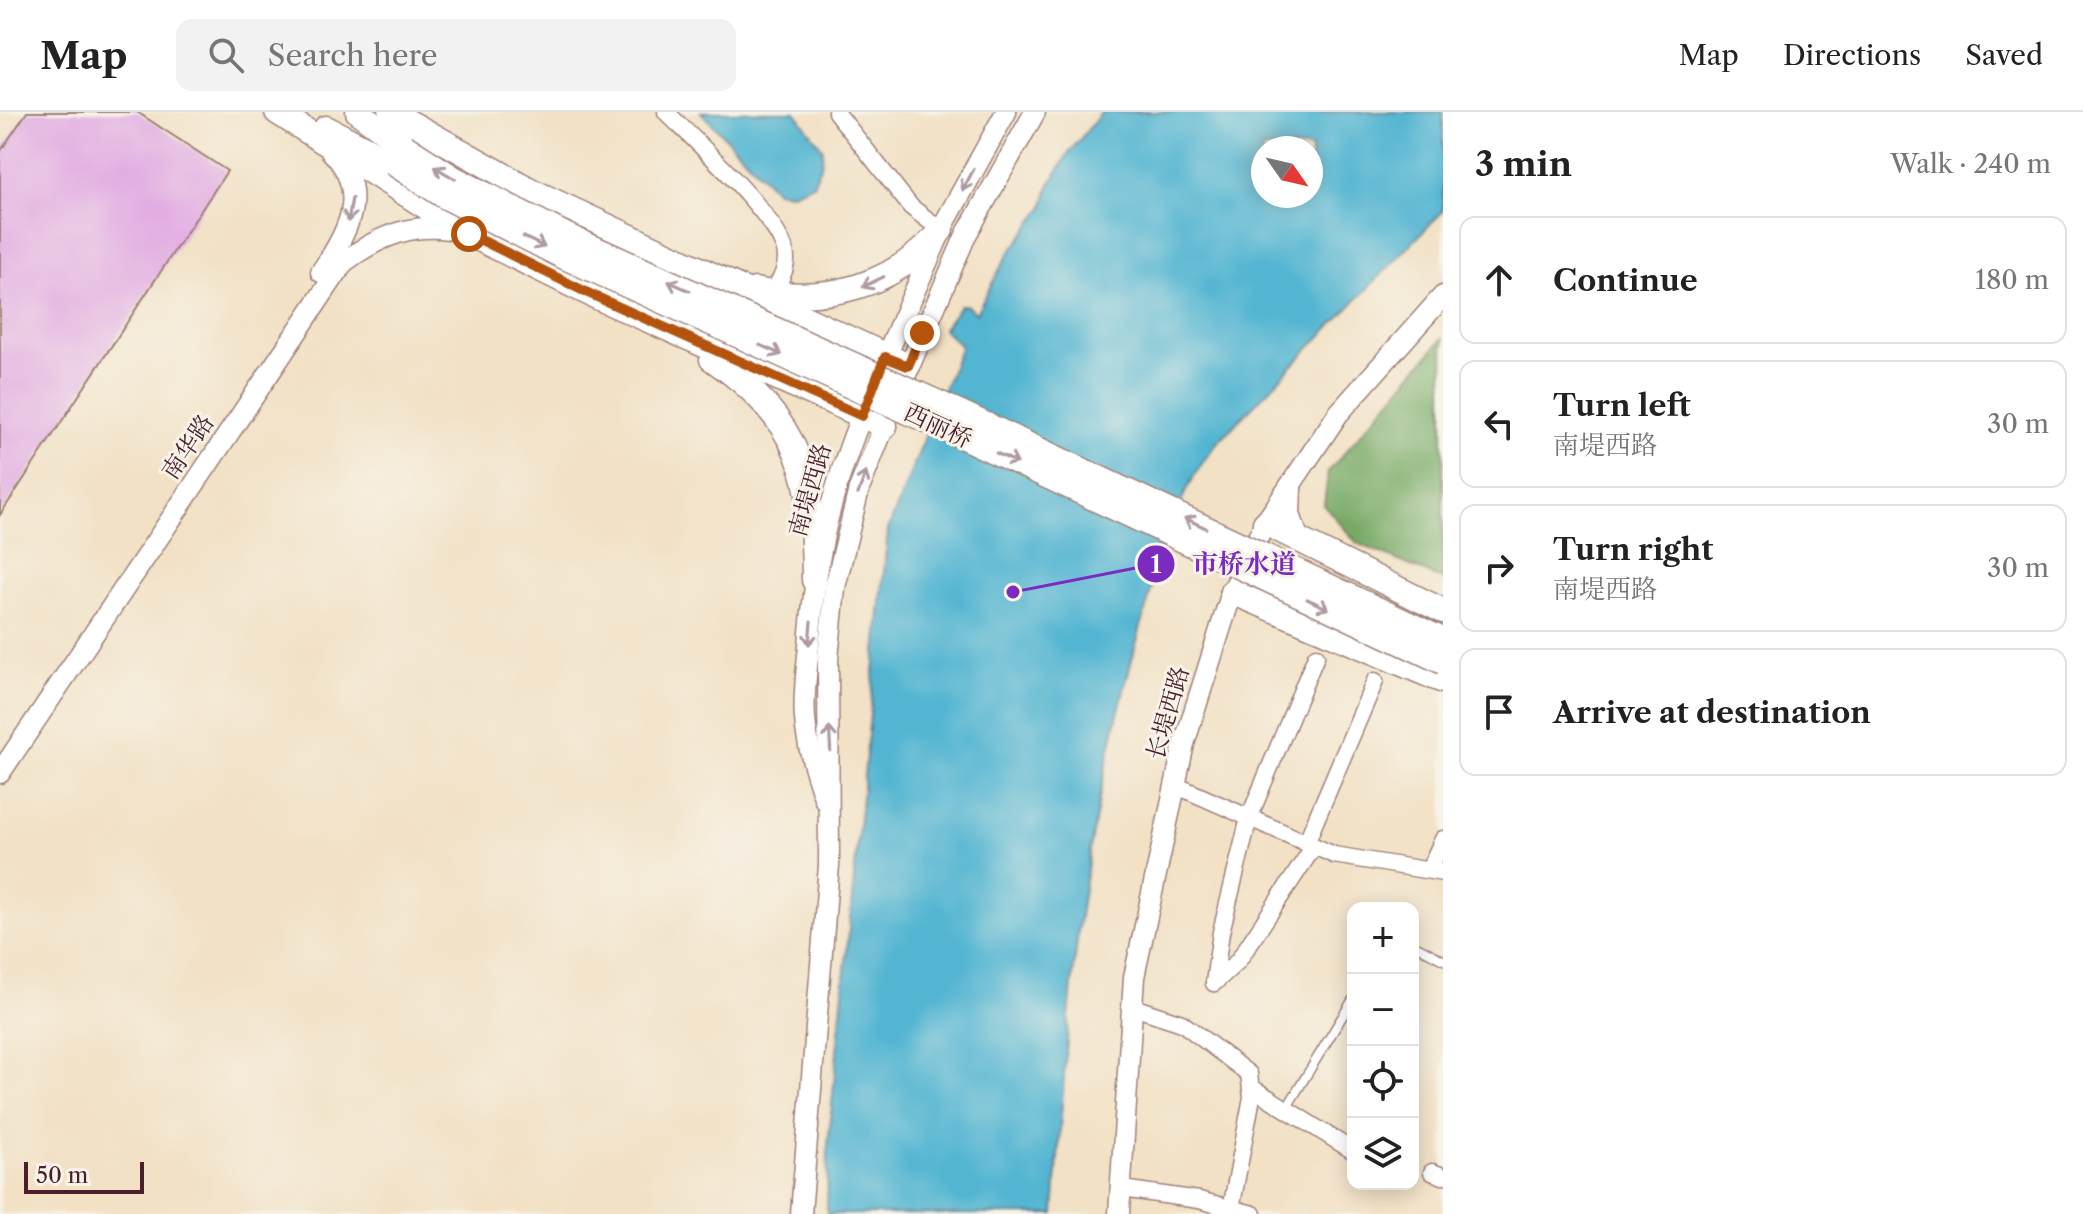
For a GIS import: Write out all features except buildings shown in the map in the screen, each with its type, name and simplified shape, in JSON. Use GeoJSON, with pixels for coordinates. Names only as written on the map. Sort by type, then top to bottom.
{"type":"FeatureCollection","features":[{"type":"Feature","properties":{"kind":"main road"},"geometry":{"type":"LineString","coordinates":[[277,112],[469,234],[667,329],[885,426]]}},
{"type":"Feature","properties":{"kind":"main road"},"geometry":{"type":"LineString","coordinates":[[295,112],[399,155]]}},
{"type":"Feature","properties":{"kind":"main road"},"geometry":{"type":"LineString","coordinates":[[358,112],[399,155]]}},
{"type":"Feature","properties":{"kind":"main road"},"geometry":{"type":"LineString","coordinates":[[391,112],[532,191],[725,284],[908,366]]}},
{"type":"Feature","properties":{"kind":"main road","name":"西丽桥"},"geometry":{"type":"LineString","coordinates":[[399,155],[455,179],[558,231],[963,414],[1443,640]]}},
{"type":"Feature","properties":{"kind":"main road","name":"西丽桥"},"geometry":{"type":"LineString","coordinates":[[399,155],[444,196],[537,244],[955,433],[1443,662]]}},
{"type":"Feature","properties":{"kind":"main road"},"geometry":{"type":"LineString","coordinates":[[725,284],[772,293],[835,293],[858,289],[905,263],[941,230]]}},
{"type":"Feature","properties":{"kind":"main road"},"geometry":{"type":"LineString","coordinates":[[667,329],[757,394],[793,443],[807,478],[814,580]]}},
{"type":"Feature","properties":{"kind":"main road"},"geometry":{"type":"LineString","coordinates":[[1265,523],[1443,611]]}},
{"type":"Feature","properties":{"kind":"main road"},"geometry":{"type":"LineString","coordinates":[[1232,592],[1443,681]]}},
{"type":"Feature","properties":{"kind":"street"},"geometry":{"type":"LineString","coordinates":[[666,112],[761,209],[777,231],[786,259],[784,274],[772,293]]}},
{"type":"Feature","properties":{"kind":"street"},"geometry":{"type":"LineString","coordinates":[[836,112],[911,207],[941,230]]}},
{"type":"Feature","properties":{"kind":"street","name":"南堤西路"},"geometry":{"type":"LineString","coordinates":[[831,817],[810,756],[804,717],[814,580],[836,481],[885,357],[941,230],[1006,112]]}},
{"type":"Feature","properties":{"kind":"street","name":"南堤西路"},"geometry":{"type":"LineString","coordinates":[[801,1214],[831,817],[828,659],[835,587],[859,489],[908,366],[966,235],[1035,112]]}},
{"type":"Feature","properties":{"kind":"street","name":"南华路"},"geometry":{"type":"LineString","coordinates":[[0,749],[343,237],[350,217],[352,186],[349,173],[323,143]]}},
{"type":"Feature","properties":{"kind":"street","name":"南华路"},"geometry":{"type":"LineString","coordinates":[[0,773],[344,262],[402,230],[437,228],[469,234]]}},
{"type":"Feature","properties":{"kind":"street","name":"长堤西路"},"geometry":{"type":"LineString","coordinates":[[1119,1214],[1134,977],[1184,744],[1232,592],[1265,523],[1338,414],[1443,296]]}},
{"type":"Feature","properties":{"kind":"street"},"geometry":{"type":"LineString","coordinates":[[1291,488],[1290,514],[1299,540]]}},
{"type":"Feature","properties":{"kind":"street"},"geometry":{"type":"LineString","coordinates":[[1316,656],[1249,818],[1221,932],[1214,983],[1238,961],[1310,844],[1375,681]]}},
{"type":"Feature","properties":{"kind":"street"},"geometry":{"type":"LineString","coordinates":[[1175,785],[1334,855],[1436,871],[1443,839]]}},
{"type":"Feature","properties":{"kind":"street"},"geometry":{"type":"LineString","coordinates":[[1133,1007],[1182,1023],[1249,1074],[1251,1087],[1231,1209]]}},
{"type":"Feature","properties":{"kind":"street"},"geometry":{"type":"LineString","coordinates":[[1251,1087],[1347,1147]]}},
{"type":"Feature","properties":{"kind":"street"},"geometry":{"type":"LineString","coordinates":[[1122,1189],[1208,1208],[1253,1214]]}},
{"type":"Feature","properties":{"kind":"lane"},"geometry":{"type":"LineString","coordinates":[[1419,947],[1443,960]]}},
{"type":"Feature","properties":{"kind":"lane"},"geometry":{"type":"LineString","coordinates":[[1286,1109],[1347,1009]]}},
{"type":"Feature","properties":{"kind":"green space"},"geometry":{"type":"Polygon","coordinates":[[[1443,338],[1443,580],[1357,543],[1324,505],[1328,472],[1443,338]]]}},
{"type":"Feature","properties":{"kind":"water"},"geometry":{"type":"Polygon","coordinates":[[[701,112],[795,112],[823,149],[821,166],[813,184],[792,193],[776,191],[701,112]]]}},
{"type":"Feature","properties":{"kind":"water"},"geometry":{"type":"Polygon","coordinates":[[[1102,112],[1443,112],[1443,211],[1216,444],[1190,484],[1171,525],[1117,718],[1087,870],[1069,1017],[1054,1214],[827,1214],[828,1145],[888,530],[961,346],[943,329],[960,306],[966,305],[976,313],[1007,256],[1043,208],[1050,184],[1068,154],[1102,112]]]}},
{"type":"Feature","properties":{"kind":"place","name":"市桥水道"},"geometry":{"type":"Point","coordinates":[1013,592]}},
{"type":"Feature","properties":{"kind":"route"},"geometry":{"type":"LineString","coordinates":[[469,234],[588,293],[862,416],[885,357],[908,366],[922,333]]}}]}
